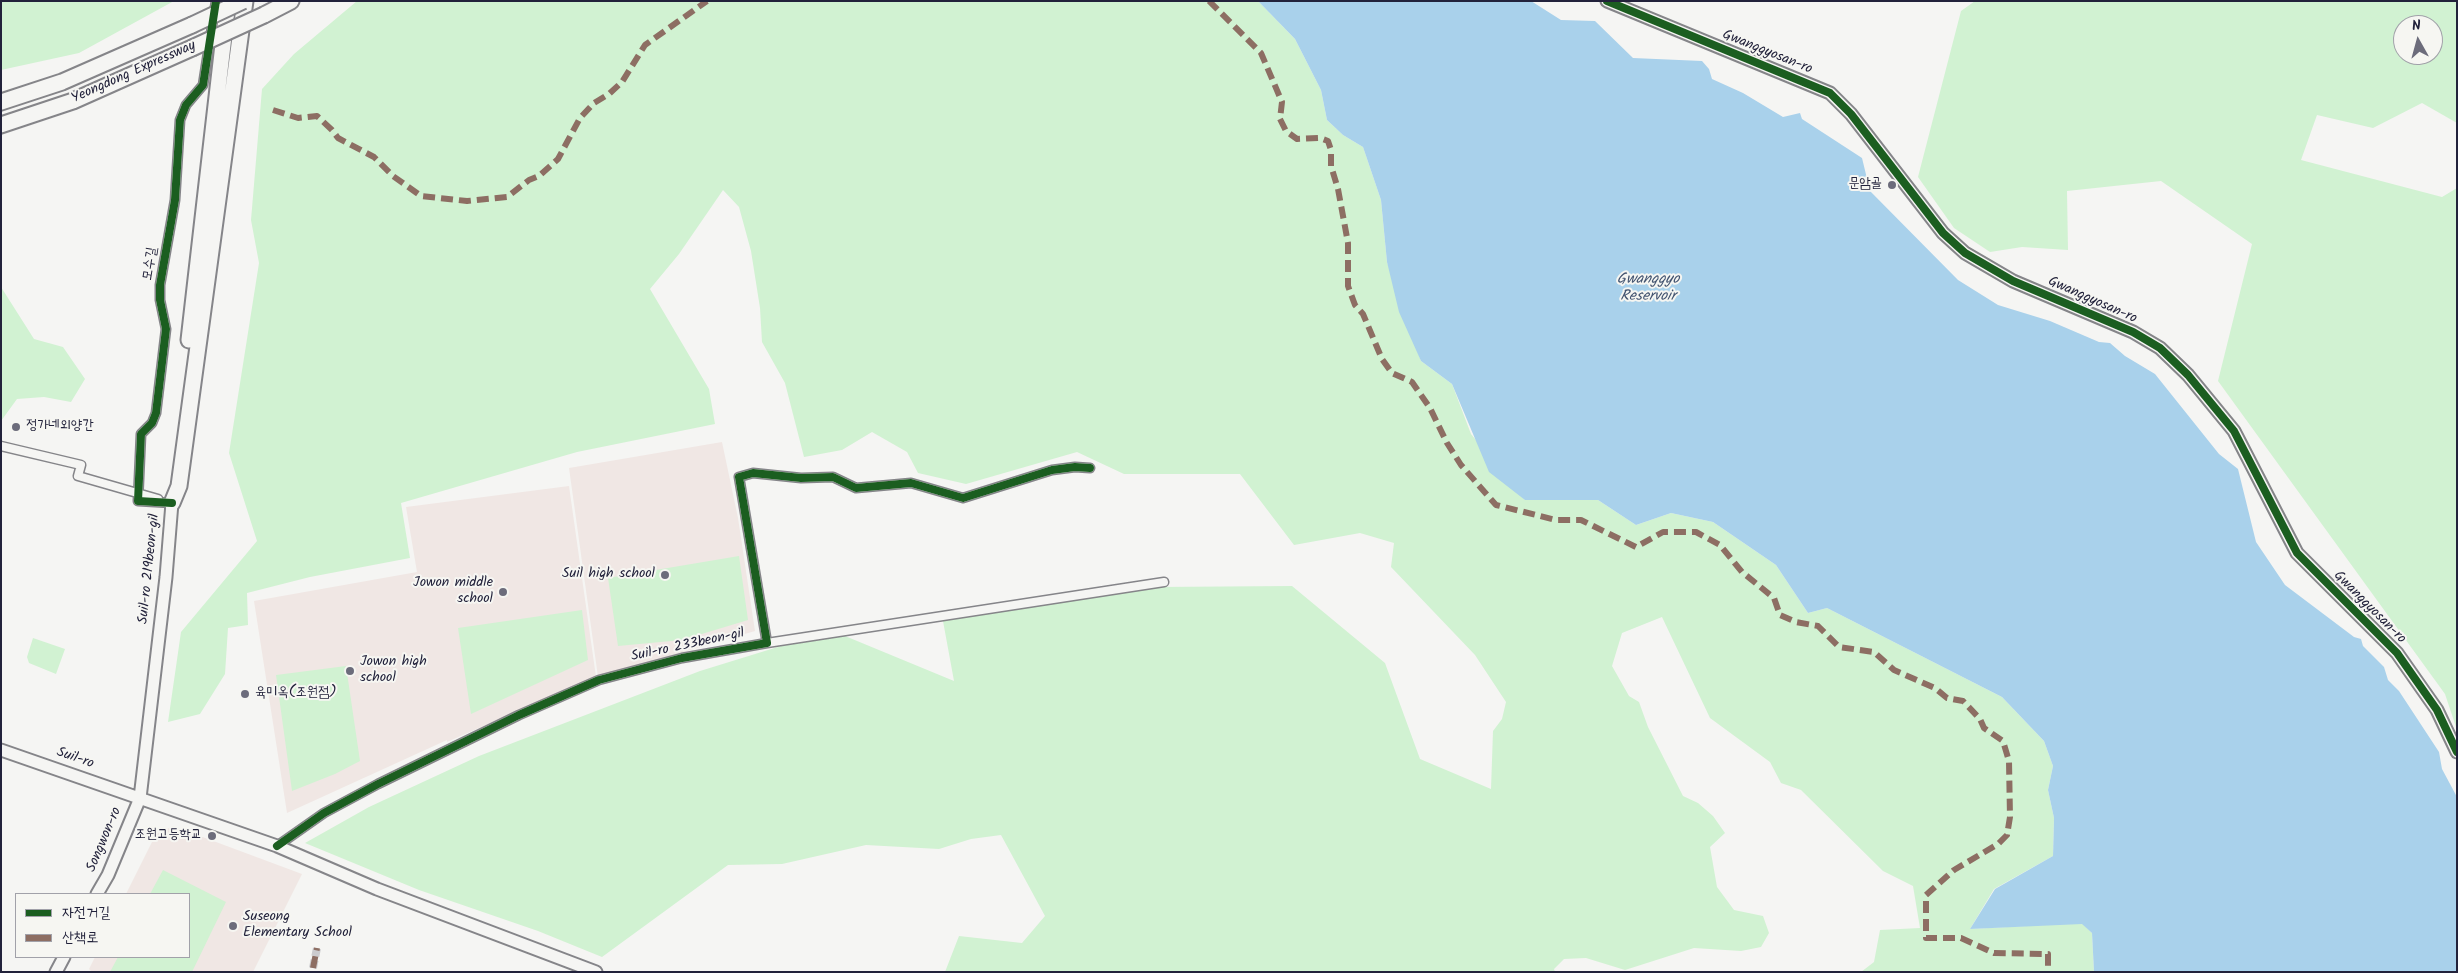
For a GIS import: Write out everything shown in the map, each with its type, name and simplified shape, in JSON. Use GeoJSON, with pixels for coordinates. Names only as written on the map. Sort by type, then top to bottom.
{"type":"FeatureCollection","features":[{"type":"Feature","properties":{"kind":"highway"},"geometry":{"type":"LineString","coordinates":[[172,503],[172,485],[228,1]]}},
{"type":"Feature","properties":{"kind":"highway"},"geometry":{"type":"LineString","coordinates":[[172,503],[179,486],[244,1]]}},
{"type":"Feature","properties":{"kind":"highway","name":"Yeongdong Expressway"},"geometry":{"type":"LineString","coordinates":[[1,102],[62,82],[244,1]]}},
{"type":"Feature","properties":{"kind":"highway","name":"Yeongdong Expressway"},"geometry":{"type":"LineString","coordinates":[[1,125],[73,101],[291,1]]}},
{"type":"Feature","properties":{"kind":"street","name":"모수길"},"geometry":{"type":"LineString","coordinates":[[137,492],[141,434],[152,423],[156,413],[166,329],[160,300],[160,285],[175,200],[180,120],[186,106],[204,85],[216,1]]}},
{"type":"Feature","properties":{"kind":"street","name":"Gwanggyosan-ro"},"geometry":{"type":"LineString","coordinates":[[1607,1],[1830,93],[1851,114],[1950,241],[1988,268],[2013,281],[2133,332],[2160,348],[2188,375],[2234,432],[2296,553],[2397,653],[2437,710],[2457,752]]}},
{"type":"Feature","properties":{"kind":"street","name":"Suil-ro 219beon-gil"},"geometry":{"type":"LineString","coordinates":[[1,446],[80,465],[78,476],[172,503],[166,577],[140,798]]}},
{"type":"Feature","properties":{"kind":"street","name":"Suil-ro 233beon-gil"},"geometry":{"type":"LineString","coordinates":[[277,846],[324,813],[378,784],[519,715],[599,680],[682,658],[767,643],[738,477],[753,473],[801,478],[833,477],[856,488],[911,483],[963,498],[1052,470],[1076,466],[1090,468]]}},
{"type":"Feature","properties":{"kind":"street"},"geometry":{"type":"LineString","coordinates":[[767,643],[1164,582]]}},
{"type":"Feature","properties":{"kind":"street","name":"Suil-ro"},"geometry":{"type":"LineString","coordinates":[[1,750],[277,846],[377,889],[596,972]]}},
{"type":"Feature","properties":{"kind":"street","name":"Songwon-ro"},"geometry":{"type":"LineString","coordinates":[[99,893],[140,798]]}},
{"type":"Feature","properties":{"kind":"street"},"geometry":{"type":"LineString","coordinates":[[56,972],[63,958]]}},
{"type":"Feature","properties":{"kind":"shaded area","name":"Suil high school"},"geometry":{"type":"Polygon","coordinates":[[[722,442],[738,518],[755,631],[598,677],[569,468],[722,442]]]}},
{"type":"Feature","properties":{"kind":"shaded area"},"geometry":{"type":"Polygon","coordinates":[[[569,486],[596,677],[447,742],[447,740],[287,813],[254,601],[417,572],[406,507],[569,486]]]}},
{"type":"Feature","properties":{"kind":"shaded area","name":"Suseong Elementary School"},"geometry":{"type":"Polygon","coordinates":[[[173,826],[302,874],[253,972],[92,972],[89,969],[94,958],[190,958],[190,893],[126,893],[156,834],[173,826]]]}},
{"type":"Feature","properties":{"kind":"green space"},"geometry":{"type":"Polygon","coordinates":[[[1,1],[174,1],[79,53],[1,70],[1,1]]]}},
{"type":"Feature","properties":{"kind":"green space"},"geometry":{"type":"Polygon","coordinates":[[[357,1],[1258,1],[1295,39],[1321,90],[1327,120],[1343,135],[1363,147],[1381,200],[1387,262],[1421,361],[1452,384],[1471,434],[1525,500],[1598,500],[1636,525],[1671,513],[1713,522],[1776,565],[1808,613],[1827,608],[2002,697],[2044,741],[2053,766],[2048,790],[2054,818],[2053,856],[1994,889],[1970,929],[2082,923],[2092,933],[2094,972],[1861,972],[1874,962],[1880,930],[1920,928],[1913,886],[1883,871],[1801,790],[1781,783],[1770,762],[1710,718],[1662,617],[1622,633],[1612,666],[1629,696],[1639,702],[1648,727],[1683,796],[1698,803],[1713,816],[1725,833],[1710,847],[1717,887],[1734,910],[1763,916],[1769,933],[1761,947],[1741,951],[1694,948],[1625,970],[1586,958],[1564,959],[1554,969],[1555,972],[945,972],[959,936],[1022,943],[1045,916],[1001,835],[971,839],[939,849],[866,845],[782,864],[728,865],[602,957],[538,931],[419,890],[305,843],[369,807],[479,756],[700,671],[781,646],[845,636],[954,681],[943,621],[1156,587],[1292,586],[1385,663],[1420,759],[1491,789],[1493,731],[1502,719],[1506,702],[1475,655],[1391,567],[1394,543],[1360,533],[1294,545],[1240,474],[1124,474],[1077,452],[966,484],[918,473],[907,452],[872,432],[842,450],[804,457],[785,383],[762,342],[760,308],[751,251],[739,207],[723,190],[679,254],[650,289],[709,389],[715,424],[577,452],[401,503],[410,558],[310,577],[247,593],[248,625],[228,628],[225,674],[200,714],[168,722],[181,632],[257,541],[229,453],[259,263],[251,220],[262,89],[294,54],[357,1]]]}},
{"type":"Feature","properties":{"kind":"green space"},"geometry":{"type":"Polygon","coordinates":[[[1975,1],[2457,1],[2457,123],[2422,103],[2373,128],[2317,115],[2301,160],[2442,197],[2457,188],[2457,730],[2445,694],[2218,381],[2252,244],[2161,181],[2067,191],[2068,250],[2022,247],[1990,252],[1954,228],[1918,177],[1961,11],[1975,1]]]}},
{"type":"Feature","properties":{"kind":"green space"},"geometry":{"type":"Polygon","coordinates":[[[1,287],[34,339],[63,347],[85,379],[71,402],[44,397],[17,399],[1,421],[1,287]]]}},
{"type":"Feature","properties":{"kind":"green space"},"geometry":{"type":"Polygon","coordinates":[[[739,556],[748,620],[682,640],[618,646],[608,578],[739,556]]]}},
{"type":"Feature","properties":{"kind":"green space"},"geometry":{"type":"Polygon","coordinates":[[[582,610],[588,660],[471,714],[458,628],[582,610]]]}},
{"type":"Feature","properties":{"kind":"green space"},"geometry":{"type":"Polygon","coordinates":[[[33,638],[65,649],[56,674],[29,663],[27,657],[33,638]]]}},
{"type":"Feature","properties":{"kind":"green space"},"geometry":{"type":"Polygon","coordinates":[[[346,666],[360,761],[335,774],[292,791],[276,675],[346,666]]]}},
{"type":"Feature","properties":{"kind":"green space"},"geometry":{"type":"Polygon","coordinates":[[[163,870],[226,902],[192,972],[110,972],[117,958],[190,958],[190,893],[151,893],[163,870]]]}},
{"type":"Feature","properties":{"kind":"water","name":"Gwanggyo Reservoir"},"geometry":{"type":"Polygon","coordinates":[[[1258,1],[1531,1],[1561,20],[1595,21],[1633,58],[1702,61],[1709,69],[1712,79],[1743,93],[1783,117],[1800,113],[1802,119],[1862,158],[1870,191],[1958,280],[1998,305],[2050,321],[2099,342],[2110,343],[2125,356],[2155,374],[2219,454],[2238,469],[2256,542],[2285,585],[2354,637],[2361,639],[2363,646],[2384,667],[2388,680],[2399,691],[2439,752],[2442,769],[2457,797],[2457,972],[2094,972],[2092,933],[2082,924],[1970,929],[1995,889],[2053,856],[2054,818],[2048,790],[2053,766],[2044,741],[2002,697],[1827,608],[1808,613],[1776,565],[1713,522],[1671,513],[1636,525],[1598,500],[1525,500],[1489,472],[1452,384],[1421,361],[1399,312],[1387,262],[1381,200],[1363,147],[1343,135],[1327,120],[1321,90],[1295,39],[1258,1]]]}},
{"type":"Feature","properties":{"kind":"tunnel"},"geometry":{"type":"LineString","coordinates":[[313,968],[317,948]]}},
{"type":"Feature","properties":{"kind":"marked path"},"geometry":{"type":"LineString","coordinates":[[273,110],[298,118],[317,116],[338,138],[374,157],[393,176],[421,196],[467,201],[507,197],[529,180],[539,176],[558,159],[580,118],[594,103],[609,94],[622,82],[645,45],[707,1]]}},
{"type":"Feature","properties":{"kind":"marked path"},"geometry":{"type":"LineString","coordinates":[[1209,1],[1261,53],[1282,102],[1280,119],[1286,131],[1297,139],[1320,138],[1328,141],[1331,150],[1331,166],[1338,189],[1348,243],[1348,286],[1355,305],[1363,314],[1382,359],[1392,373],[1412,382],[1430,408],[1447,443],[1461,465],[1496,505],[1556,520],[1581,520],[1636,547],[1663,532],[1696,532],[1720,545],[1742,572],[1774,598],[1780,615],[1796,622],[1818,626],[1839,647],[1874,652],[1894,670],[1935,688],[1947,698],[1963,701],[1980,719],[1984,728],[2003,741],[2009,761],[2010,817],[2007,835],[1998,844],[1954,870],[1926,895],[1926,938],[1961,938],[1994,953],[2048,954],[2048,972]]}},
{"type":"Feature","properties":{"kind":"marked path"},"geometry":{"type":"LineString","coordinates":[[313,968],[317,948]]}},
{"type":"Feature","properties":{"kind":"cycle path"},"geometry":{"type":"LineString","coordinates":[[172,503],[138,501],[141,434],[152,423],[156,413],[166,329],[160,300],[160,285],[175,200],[180,120],[186,105],[203,85],[216,1]]}},
{"type":"Feature","properties":{"kind":"cycle path"},"geometry":{"type":"LineString","coordinates":[[1607,1],[1830,93],[1851,114],[1943,233],[1965,253],[2013,281],[2133,332],[2160,348],[2188,375],[2234,431],[2297,553],[2397,653],[2437,710],[2457,752]]}},
{"type":"Feature","properties":{"kind":"cycle path"},"geometry":{"type":"LineString","coordinates":[[277,846],[324,813],[378,784],[519,715],[599,680],[682,658],[767,643],[739,477],[753,473],[801,478],[833,477],[856,488],[911,483],[963,498],[1052,470],[1075,467],[1090,468]]}},
{"type":"Feature","properties":{"kind":"place","name":"문암골"},"geometry":{"type":"Point","coordinates":[1892,185]}},
{"type":"Feature","properties":{"kind":"place","name":"정가네외양간"},"geometry":{"type":"Point","coordinates":[16,427]}},
{"type":"Feature","properties":{"kind":"place","name":"Suil high school"},"geometry":{"type":"Point","coordinates":[665,575]}},
{"type":"Feature","properties":{"kind":"place","name":"Jowon middle school"},"geometry":{"type":"Point","coordinates":[503,592]}},
{"type":"Feature","properties":{"kind":"place","name":"Jowon high school"},"geometry":{"type":"Point","coordinates":[350,671]}},
{"type":"Feature","properties":{"kind":"place","name":"육미옥(조원점)"},"geometry":{"type":"Point","coordinates":[245,694]}},
{"type":"Feature","properties":{"kind":"place","name":"조원고등학교"},"geometry":{"type":"Point","coordinates":[212,836]}},
{"type":"Feature","properties":{"kind":"place","name":"Suseong Elementary School"},"geometry":{"type":"Point","coordinates":[233,926]}}]}
